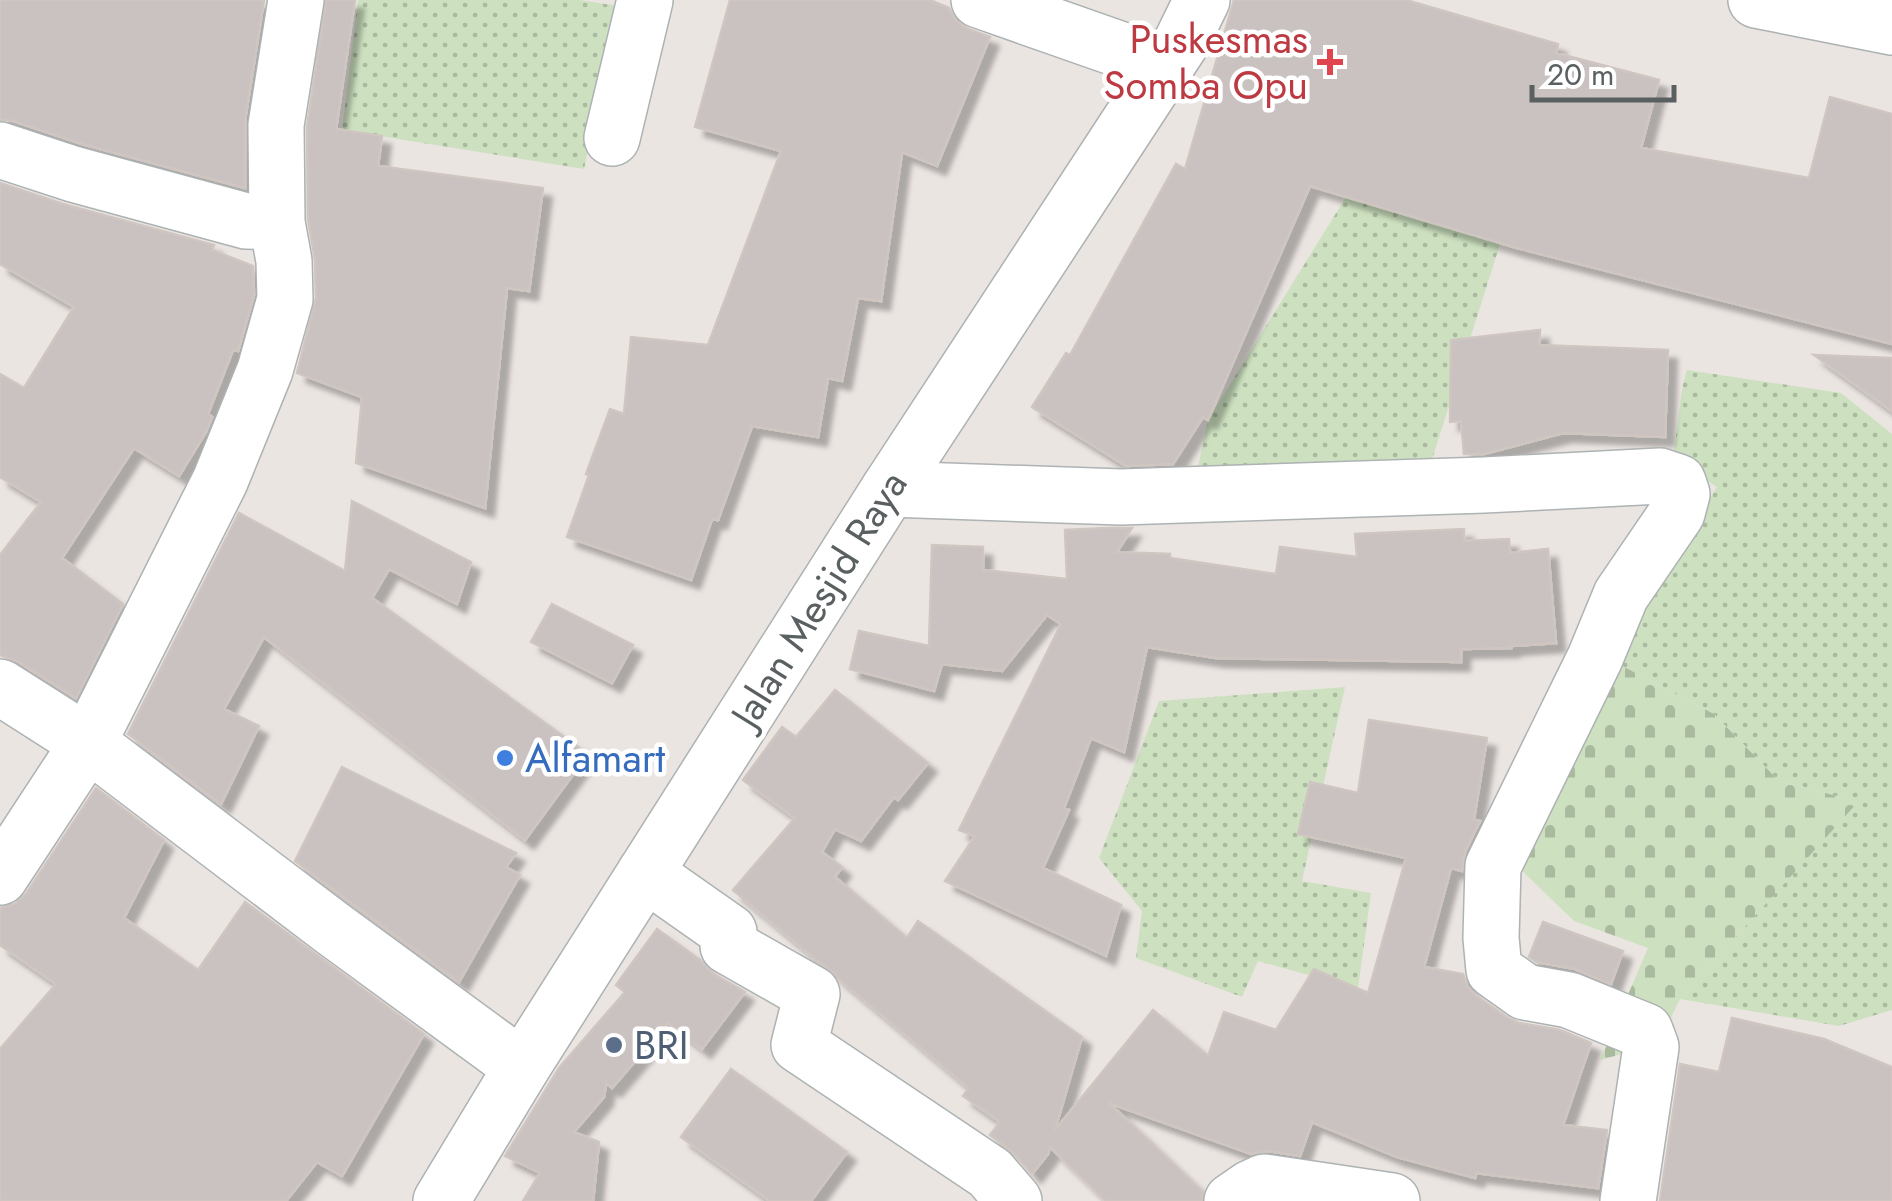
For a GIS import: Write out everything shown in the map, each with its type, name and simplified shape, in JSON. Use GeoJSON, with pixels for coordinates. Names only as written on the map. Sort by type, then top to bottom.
{"type":"FeatureCollection","features":[{"type":"Feature","properties":{"kind":"street"},"geometry":{"type":"LineString","coordinates":[[0,877],[88,743],[220,481],[264,370],[285,299],[286,272],[277,222],[276,125],[296,0]]}},
{"type":"Feature","properties":{"kind":"street"},"geometry":{"type":"LineString","coordinates":[[612,138],[645,0]]}},
{"type":"Feature","properties":{"kind":"street"},"geometry":{"type":"LineString","coordinates":[[978,0],[1166,66]]}},
{"type":"Feature","properties":{"kind":"street","name":"Jalan Mesjid Raya"},"geometry":{"type":"LineString","coordinates":[[441,1201],[889,488],[1181,43],[1202,0]]}},
{"type":"Feature","properties":{"kind":"street"},"geometry":{"type":"LineString","coordinates":[[1756,0],[1892,28]]}},
{"type":"Feature","properties":{"kind":"street"},"geometry":{"type":"LineString","coordinates":[[0,150],[227,216],[277,222]]}},
{"type":"Feature","properties":{"kind":"street"},"geometry":{"type":"LineString","coordinates":[[889,488],[1121,498],[1660,476],[1678,482],[1682,494],[1677,513],[1621,595],[1595,658],[1493,866],[1494,970],[1525,992],[1569,1000],[1645,1030],[1651,1047],[1628,1201]]}},
{"type":"Feature","properties":{"kind":"street"},"geometry":{"type":"LineString","coordinates":[[0,687],[88,743],[522,1067]]}},
{"type":"Feature","properties":{"kind":"street"},"geometry":{"type":"LineString","coordinates":[[645,873],[728,932],[728,946],[812,994],[799,1045],[990,1173],[1014,1201]]}},
{"type":"Feature","properties":{"kind":"street"},"geometry":{"type":"LineString","coordinates":[[1232,1201],[1264,1182],[1392,1201]]}},
{"type":"Feature","properties":{"kind":"green space"},"geometry":{"type":"Polygon","coordinates":[[[358,0],[580,0],[618,6],[584,169],[342,130],[358,0]]]}},
{"type":"Feature","properties":{"kind":"green space"},"geometry":{"type":"Polygon","coordinates":[[[1346,197],[1501,241],[1429,469],[1197,471],[1208,420],[1346,197]]]}},
{"type":"Feature","properties":{"kind":"green space"},"geometry":{"type":"Polygon","coordinates":[[[1687,370],[1841,393],[1892,434],[1892,1010],[1839,1026],[1680,999],[1857,802],[1778,780],[1714,714],[1609,659],[1717,487],[1673,458],[1687,370]]]}},
{"type":"Feature","properties":{"kind":"green space"},"geometry":{"type":"Polygon","coordinates":[[[1609,659],[1714,714],[1778,780],[1858,802],[1680,999],[1658,1044],[1600,1060],[1648,948],[1574,921],[1514,863],[1609,659]]]}},
{"type":"Feature","properties":{"kind":"green space"},"geometry":{"type":"Polygon","coordinates":[[[1345,687],[1302,881],[1371,893],[1358,989],[1258,961],[1242,997],[1136,958],[1142,911],[1099,858],[1159,701],[1345,687]]]}},
{"type":"Feature","properties":{"kind":"building"},"geometry":{"type":"Polygon","coordinates":[[[0,0],[264,0],[245,120],[245,188],[0,120],[0,0]]]}},
{"type":"Feature","properties":{"kind":"building"},"geometry":{"type":"Polygon","coordinates":[[[326,0],[355,0],[336,129],[382,136],[378,166],[543,188],[529,291],[507,288],[485,508],[356,463],[362,397],[297,373],[316,298],[308,219],[307,127],[326,0]]]}},
{"type":"Feature","properties":{"kind":"building"},"geometry":{"type":"Polygon","coordinates":[[[730,0],[930,0],[949,8],[956,21],[968,29],[990,37],[937,166],[902,152],[881,301],[858,298],[842,381],[828,378],[818,437],[752,426],[718,520],[712,519],[691,580],[567,537],[610,409],[624,414],[631,337],[708,345],[781,151],[695,127],[730,0]]]}},
{"type":"Feature","properties":{"kind":"building"},"geometry":{"type":"Polygon","coordinates":[[[1234,0],[1406,0],[1558,44],[1556,53],[1659,80],[1641,148],[1809,178],[1830,97],[1892,114],[1892,344],[1517,248],[1310,186],[1208,420],[1203,417],[1173,464],[1126,466],[1032,407],[1066,353],[1070,355],[1176,164],[1185,169],[1234,0]]]}},
{"type":"Feature","properties":{"kind":"building"},"geometry":{"type":"Polygon","coordinates":[[[0,183],[214,245],[212,250],[253,266],[254,295],[238,351],[233,350],[208,414],[212,417],[206,432],[179,476],[134,448],[62,558],[123,604],[76,698],[17,661],[0,655],[0,555],[41,502],[0,477],[0,374],[24,388],[74,307],[0,264],[0,183]]]}},
{"type":"Feature","properties":{"kind":"building"},"geometry":{"type":"Polygon","coordinates":[[[1540,330],[1539,345],[1668,350],[1665,437],[1563,433],[1484,454],[1464,454],[1461,421],[1450,422],[1451,340],[1540,330]]]}},
{"type":"Feature","properties":{"kind":"building"},"geometry":{"type":"Polygon","coordinates":[[[1814,355],[1892,358],[1892,411],[1814,355]]]}},
{"type":"Feature","properties":{"kind":"building"},"geometry":{"type":"Polygon","coordinates":[[[352,501],[471,562],[457,604],[389,569],[372,598],[588,754],[525,840],[264,637],[224,709],[259,726],[221,804],[128,734],[239,513],[345,571],[352,501]]]}},
{"type":"Feature","properties":{"kind":"building"},"geometry":{"type":"Polygon","coordinates":[[[1132,528],[1117,552],[1170,554],[1170,558],[1276,574],[1280,547],[1357,557],[1355,534],[1464,529],[1464,541],[1509,539],[1510,553],[1548,549],[1556,643],[1461,649],[1461,662],[1216,658],[1147,647],[1124,752],[1091,738],[1064,808],[1069,810],[1043,868],[1121,905],[1106,956],[945,881],[975,836],[959,830],[1061,624],[1047,615],[1002,671],[942,664],[934,691],[850,669],[859,631],[929,646],[932,545],[983,547],[983,570],[1067,579],[1065,530],[1132,528]]]}},
{"type":"Feature","properties":{"kind":"building"},"geometry":{"type":"Polygon","coordinates":[[[552,604],[633,645],[612,683],[531,642],[552,604]]]}},
{"type":"Feature","properties":{"kind":"building"},"geometry":{"type":"Polygon","coordinates":[[[835,690],[928,763],[898,800],[894,797],[861,841],[835,829],[822,852],[842,867],[835,877],[907,938],[918,921],[1082,1037],[1055,1130],[1153,1010],[1208,1056],[1224,1012],[1276,1030],[1314,969],[1368,993],[1406,858],[1298,834],[1310,782],[1358,793],[1369,720],[1487,738],[1474,819],[1480,821],[1465,852],[1462,871],[1451,868],[1424,967],[1463,974],[1475,995],[1508,1018],[1560,1030],[1591,1043],[1563,1125],[1607,1130],[1598,1188],[1476,1173],[1475,1178],[1397,1157],[1312,1122],[1300,1156],[1269,1151],[1251,1154],[1109,1103],[1203,1192],[1201,1201],[1106,1201],[1050,1147],[1032,1174],[1013,1152],[990,1135],[1000,1122],[963,1096],[969,1088],[733,890],[795,818],[743,780],[782,727],[796,737],[835,690]]]}},
{"type":"Feature","properties":{"kind":"building"},"geometry":{"type":"Polygon","coordinates":[[[342,767],[516,853],[506,867],[520,875],[459,982],[295,861],[342,767]]]}},
{"type":"Feature","properties":{"kind":"building"},"geometry":{"type":"Polygon","coordinates":[[[96,788],[164,840],[124,918],[198,970],[245,902],[424,1034],[342,1176],[317,1162],[286,1201],[0,1201],[0,1049],[56,984],[0,945],[0,908],[15,904],[26,894],[96,788]]]}},
{"type":"Feature","properties":{"kind":"building"},"geometry":{"type":"Polygon","coordinates":[[[1543,922],[1623,951],[1611,984],[1529,957],[1543,922]]]}},
{"type":"Feature","properties":{"kind":"building"},"geometry":{"type":"Polygon","coordinates":[[[657,929],[712,973],[745,992],[702,1049],[668,1023],[612,1088],[606,1083],[604,1097],[574,1132],[599,1142],[593,1201],[523,1201],[540,1173],[505,1156],[559,1068],[625,992],[616,985],[657,929]]]}},
{"type":"Feature","properties":{"kind":"building"},"geometry":{"type":"Polygon","coordinates":[[[1732,1018],[1824,1039],[1892,1067],[1892,1201],[1660,1201],[1680,1064],[1719,1072],[1732,1018]]]}},
{"type":"Feature","properties":{"kind":"building"},"geometry":{"type":"Polygon","coordinates":[[[731,1069],[847,1152],[811,1201],[770,1201],[681,1137],[731,1069]]]}},
{"type":"Feature","properties":{"kind":"place","name":"Puskesmas Somba Opu"},"geometry":{"type":"Point","coordinates":[1330,62]}},
{"type":"Feature","properties":{"kind":"place","name":"Alfamart"},"geometry":{"type":"Point","coordinates":[505,758]}},
{"type":"Feature","properties":{"kind":"place","name":"BRI"},"geometry":{"type":"Point","coordinates":[614,1045]}}]}
